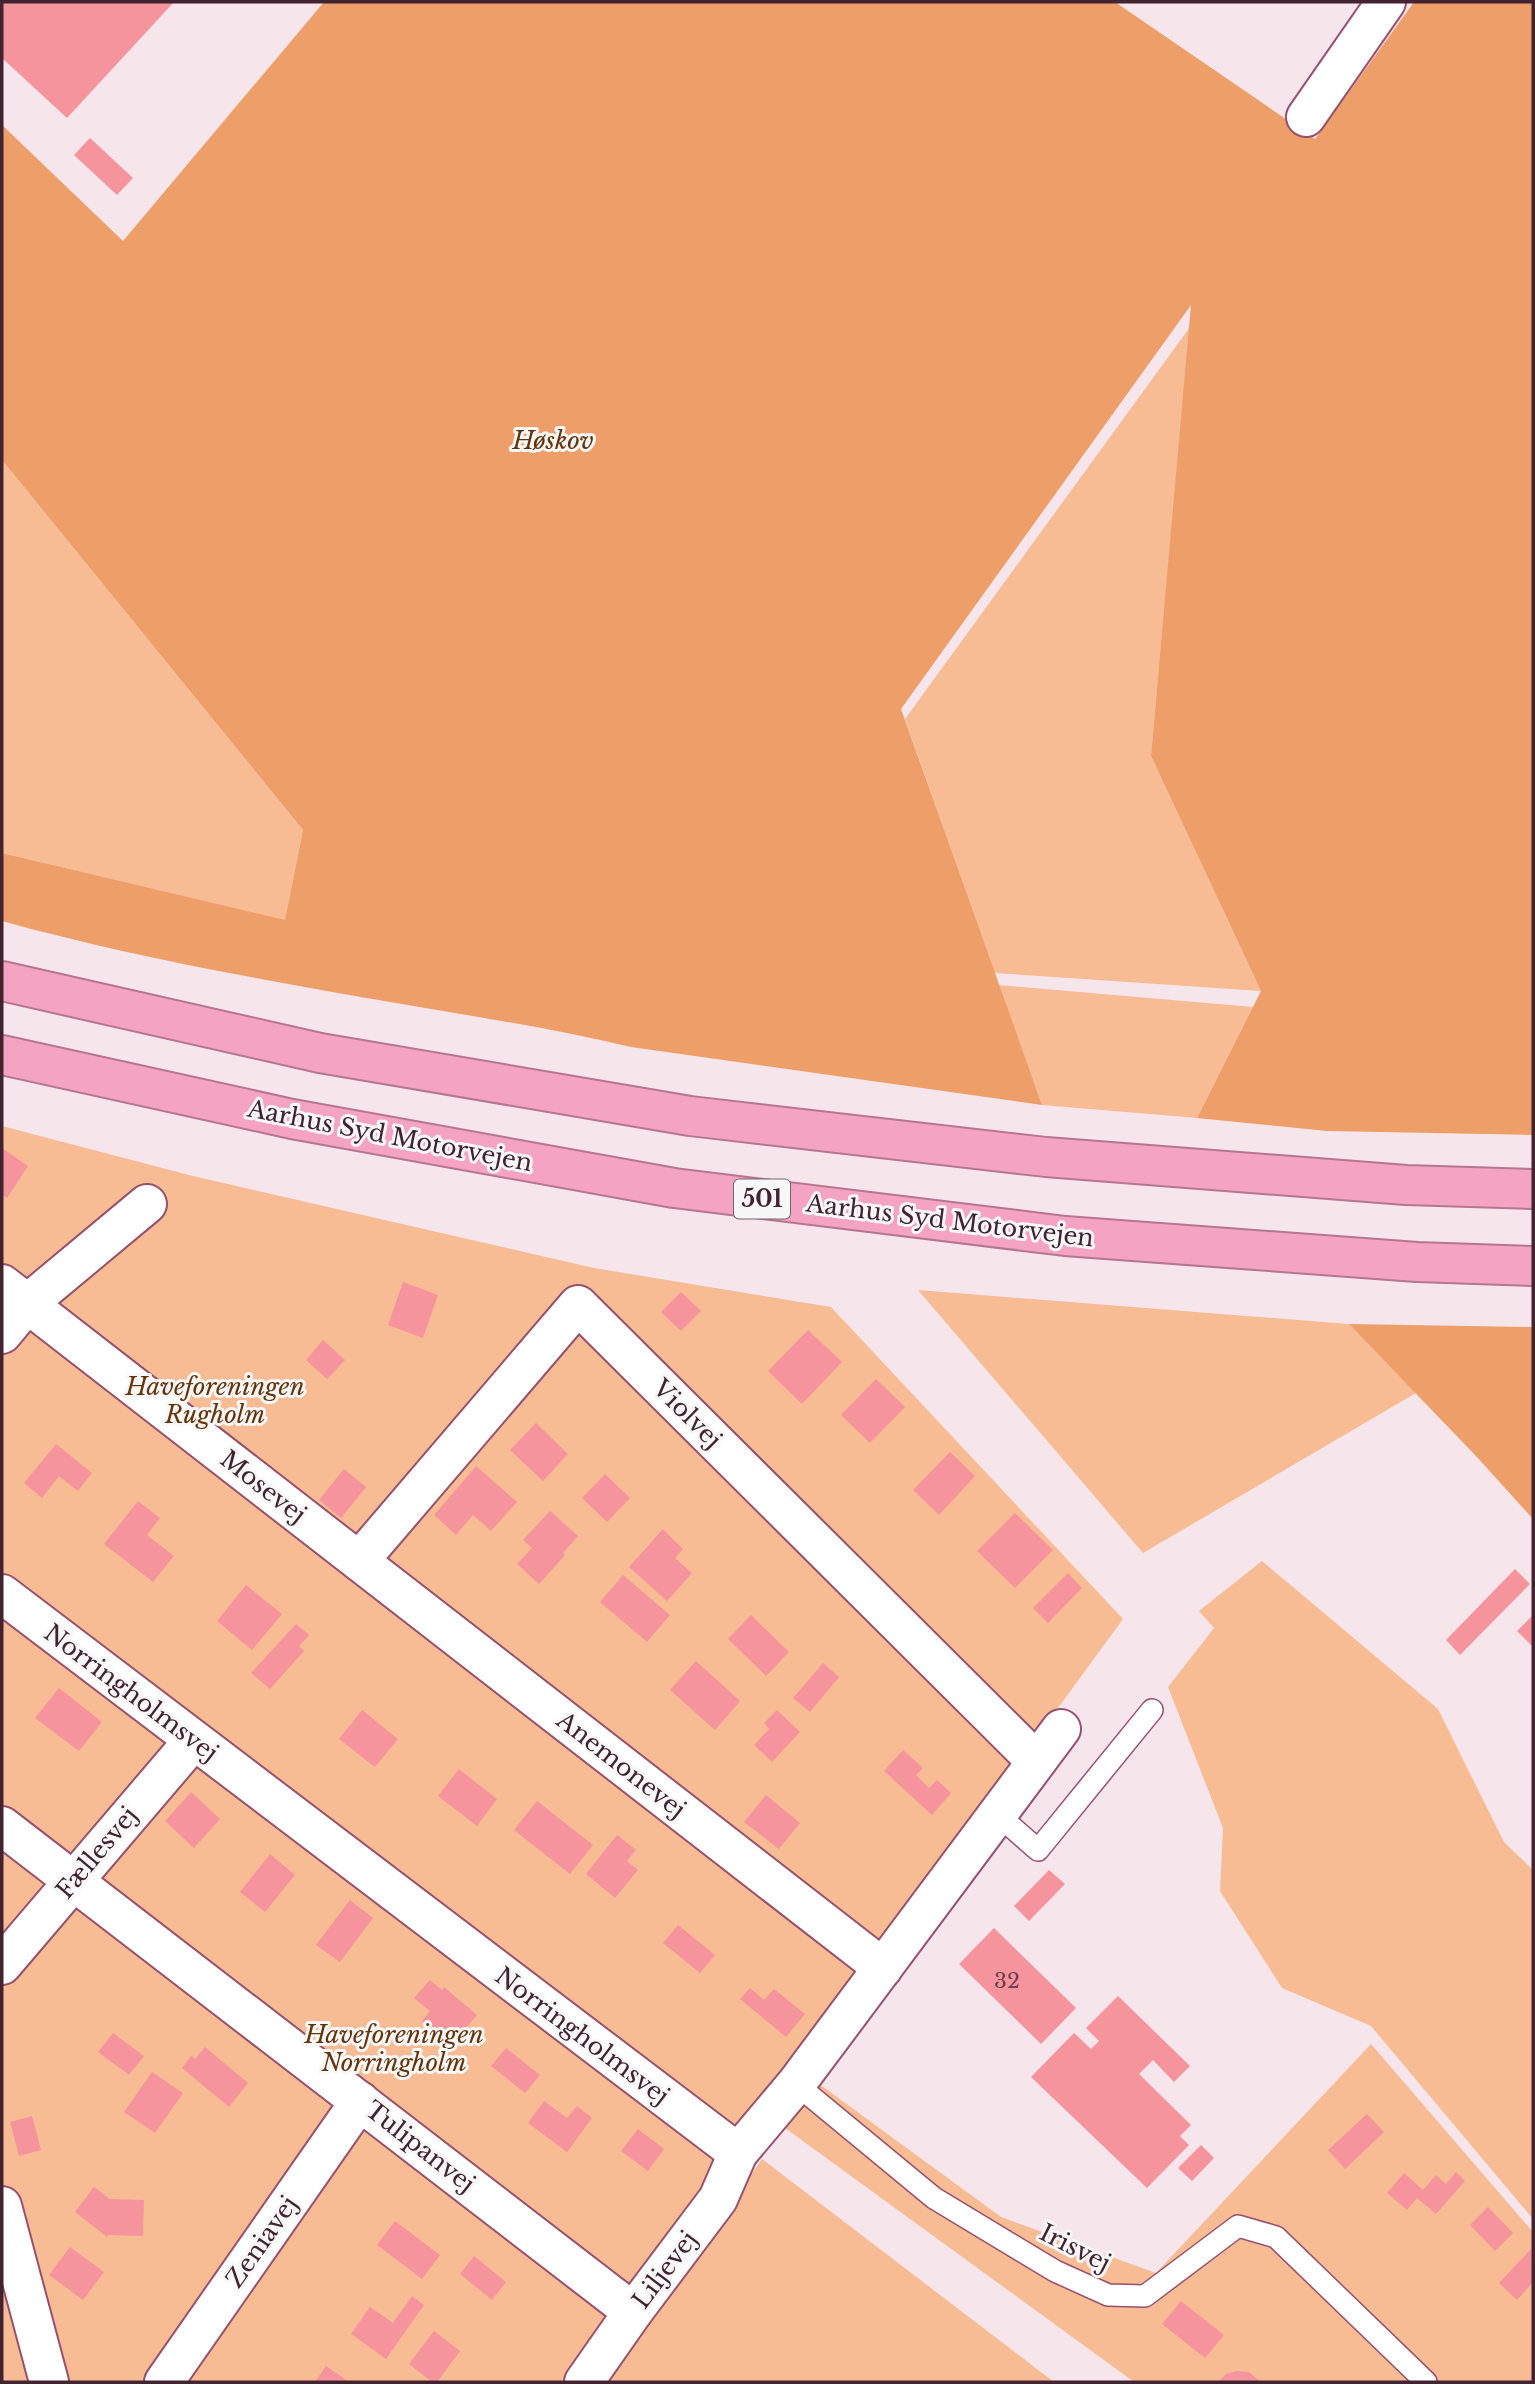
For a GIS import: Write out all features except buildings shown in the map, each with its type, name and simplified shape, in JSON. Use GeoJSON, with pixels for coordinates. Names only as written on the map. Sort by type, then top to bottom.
{"type":"FeatureCollection","features":[{"type":"Feature","properties":{"kind":"highway"},"geometry":{"type":"LineString","coordinates":[[2,981],[320,1053],[690,1116],[1046,1157],[1406,1185],[1533,1189]]}},
{"type":"Feature","properties":{"kind":"highway","name":"Aarhus Syd Motorvejen"},"geometry":{"type":"LineString","coordinates":[[2,1055],[292,1119],[674,1188],[1065,1236],[1417,1262],[1533,1266]]}},
{"type":"Feature","properties":{"kind":"street"},"geometry":{"type":"LineString","coordinates":[[1306,117],[1386,2]]}},
{"type":"Feature","properties":{"kind":"street"},"geometry":{"type":"LineString","coordinates":[[2,1334],[15,1294],[147,1204]]}},
{"type":"Feature","properties":{"kind":"street","name":"Mosevej"},"geometry":{"type":"LineString","coordinates":[[15,1294],[359,1561]]}},
{"type":"Feature","properties":{"kind":"street","name":"Violvej"},"geometry":{"type":"LineString","coordinates":[[359,1561],[578,1305],[1036,1761]]}},
{"type":"Feature","properties":{"kind":"street","name":"Anemonevej"},"geometry":{"type":"LineString","coordinates":[[359,1561],[883,1968]]}},
{"type":"Feature","properties":{"kind":"street","name":"Norringholmsvej"},"geometry":{"type":"LineString","coordinates":[[2,1594],[738,2154]]}},
{"type":"Feature","properties":{"kind":"street"},"geometry":{"type":"LineString","coordinates":[[738,2154],[796,2084],[1061,1728]]}},
{"type":"Feature","properties":{"kind":"street","name":"Fællesvej"},"geometry":{"type":"LineString","coordinates":[[2,1965],[193,1741]]}},
{"type":"Feature","properties":{"kind":"street","name":"Tulipanvej"},"geometry":{"type":"LineString","coordinates":[[2,1826],[633,2312]]}},
{"type":"Feature","properties":{"kind":"street","name":"Zeniavej"},"geometry":{"type":"LineString","coordinates":[[164,2382],[360,2101]]}},
{"type":"Feature","properties":{"kind":"street","name":"Liljevej"},"geometry":{"type":"LineString","coordinates":[[584,2382],[718,2199],[738,2154]]}},
{"type":"Feature","properties":{"kind":"street"},"geometry":{"type":"LineString","coordinates":[[2,2206],[49,2382]]}},
{"type":"Feature","properties":{"kind":"lane"},"geometry":{"type":"LineString","coordinates":[[997,1814],[1038,1850],[1152,1710]]}},
{"type":"Feature","properties":{"kind":"lane","name":"Irisvej"},"geometry":{"type":"LineString","coordinates":[[796,2084],[934,2197],[1055,2271],[1108,2295],[1145,2296],[1238,2226],[1276,2236],[1426,2382]]}},
{"type":"Feature","properties":{"kind":"green space","name":"Høskov"},"geometry":{"type":"Polygon","coordinates":[[[324,2],[1115,2],[1315,139],[1414,2],[1533,2],[1533,1135],[1327,1131],[1197,1118],[1261,991],[1151,756],[1191,305],[901,709],[1042,1105],[631,1047],[200,967],[100,946],[2,921],[2,853],[285,920],[303,830],[2,460],[2,125],[123,241],[324,2]]]}},
{"type":"Feature","properties":{"kind":"green space"},"geometry":{"type":"Polygon","coordinates":[[[1190,327],[1151,756],[1261,991],[994,973],[905,719],[1190,327]]]}},
{"type":"Feature","properties":{"kind":"green space"},"geometry":{"type":"Polygon","coordinates":[[[2,460],[303,830],[285,921],[2,853],[2,460]]]}},
{"type":"Feature","properties":{"kind":"green space"},"geometry":{"type":"Polygon","coordinates":[[[998,985],[1253,1007],[1197,1118],[1042,1105],[998,985]]]}},
{"type":"Feature","properties":{"kind":"green space","name":"Haveforeningen Norringholm"},"geometry":{"type":"Polygon","coordinates":[[[2,1126],[189,1175],[594,1268],[831,1307],[1123,1619],[796,2067],[1001,2217],[1156,2273],[1371,2044],[1533,2232],[1533,2382],[1134,2382],[763,2112],[561,2382],[2,2382],[2,1126]]]}},
{"type":"Feature","properties":{"kind":"green space"},"geometry":{"type":"Polygon","coordinates":[[[918,1290],[1349,1324],[1416,1393],[1143,1553],[918,1290]]]}},
{"type":"Feature","properties":{"kind":"green space"},"geometry":{"type":"Polygon","coordinates":[[[1349,1324],[1533,1327],[1533,1519],[1476,1456],[1349,1324]]]}},
{"type":"Feature","properties":{"kind":"green space"},"geometry":{"type":"Polygon","coordinates":[[[1262,1561],[1438,1709],[1504,1842],[1533,1870],[1533,2219],[1371,2026],[1282,1988],[1220,1891],[1223,1828],[1168,1687],[1214,1628],[1199,1611],[1262,1561]]]}},
{"type":"Feature","properties":{"kind":"green space"},"geometry":{"type":"Polygon","coordinates":[[[762,2159],[1054,2382],[606,2382],[762,2159]]]}},
{"type":"Feature","properties":{"kind":"park label","name":"Haveforeningen Rugholm"},"geometry":{"type":"Point","coordinates":[215,1401]}}]}
